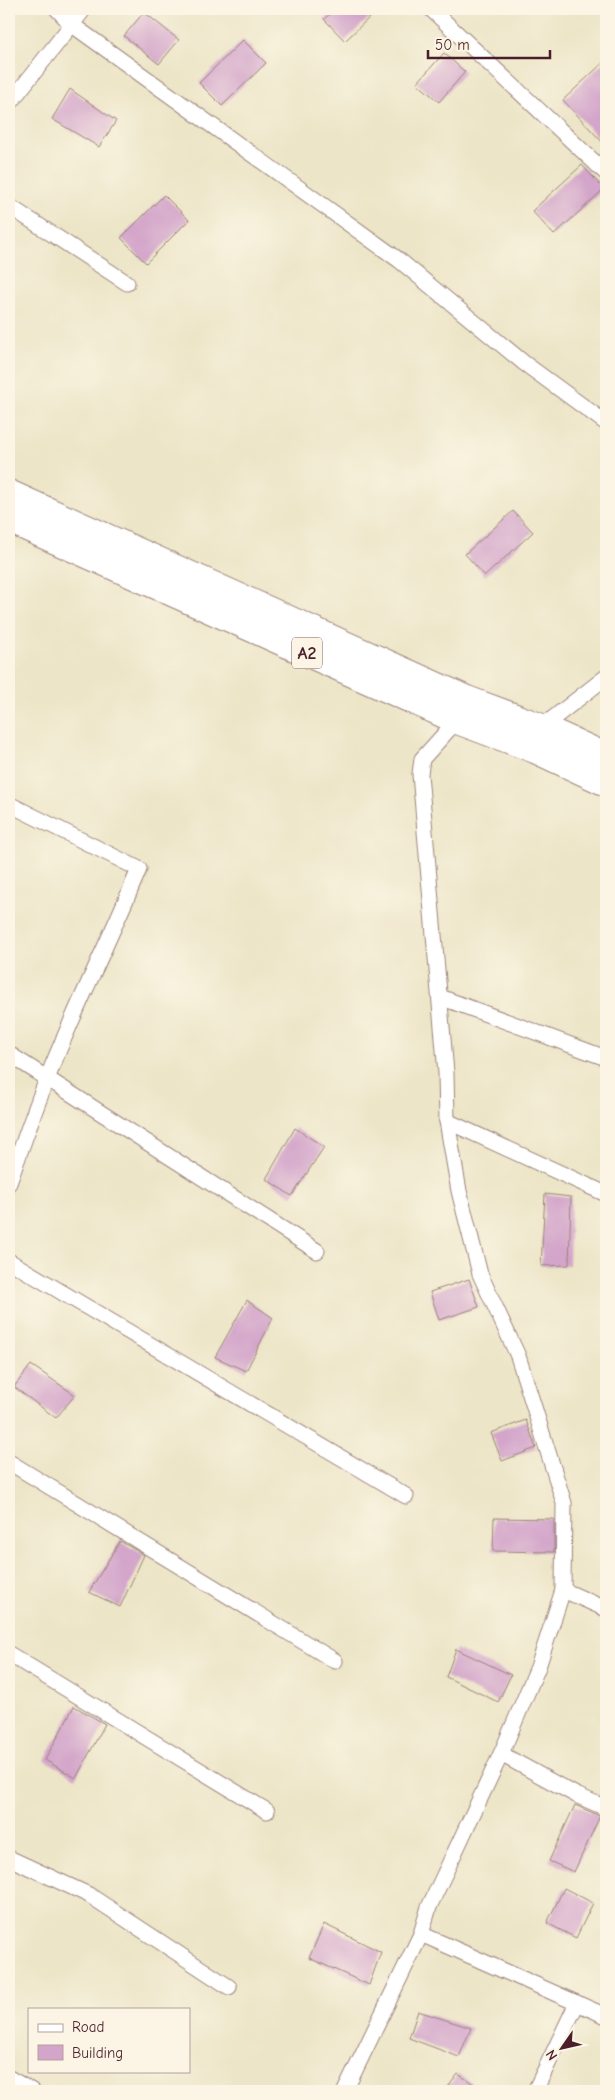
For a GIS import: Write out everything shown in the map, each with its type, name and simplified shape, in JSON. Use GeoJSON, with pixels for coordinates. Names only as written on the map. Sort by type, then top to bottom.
{"type":"FeatureCollection","features":[{"type":"Feature","properties":{"kind":"highway","name":"A2"},"geometry":{"type":"LineString","coordinates":[[9,493],[467,699],[542,727],[606,756]]}},
{"type":"Feature","properties":{"kind":"highway","name":"A2"},"geometry":{"type":"LineString","coordinates":[[9,520],[460,722],[535,750],[606,783]]}},
{"type":"Feature","properties":{"kind":"street"},"geometry":{"type":"LineString","coordinates":[[57,9],[71,24],[399,260],[524,363],[606,423]]}},
{"type":"Feature","properties":{"kind":"street"},"geometry":{"type":"LineString","coordinates":[[9,104],[84,9]]}},
{"type":"Feature","properties":{"kind":"street"},"geometry":{"type":"LineString","coordinates":[[431,9],[606,173]]}},
{"type":"Feature","properties":{"kind":"street"},"geometry":{"type":"LineString","coordinates":[[9,206],[127,283]]}},
{"type":"Feature","properties":{"kind":"street"},"geometry":{"type":"LineString","coordinates":[[542,727],[606,677]]}},
{"type":"Feature","properties":{"kind":"street"},"geometry":{"type":"LineString","coordinates":[[345,2091],[421,1934],[429,1907],[501,1754],[538,1667],[563,1590],[564,1504],[518,1356],[480,1274],[459,1191],[447,1121],[446,1073],[420,774],[422,759],[449,729],[460,722]]}},
{"type":"Feature","properties":{"kind":"street"},"geometry":{"type":"LineString","coordinates":[[9,804],[140,869],[128,900],[78,1006],[47,1079],[9,1184]]}},
{"type":"Feature","properties":{"kind":"street"},"geometry":{"type":"LineString","coordinates":[[440,997],[606,1058]]}},
{"type":"Feature","properties":{"kind":"street"},"geometry":{"type":"LineString","coordinates":[[9,1054],[317,1251]]}},
{"type":"Feature","properties":{"kind":"street"},"geometry":{"type":"LineString","coordinates":[[447,1121],[606,1194]]}},
{"type":"Feature","properties":{"kind":"street"},"geometry":{"type":"LineString","coordinates":[[9,1261],[406,1496]]}},
{"type":"Feature","properties":{"kind":"street"},"geometry":{"type":"LineString","coordinates":[[9,1462],[334,1660]]}},
{"type":"Feature","properties":{"kind":"street"},"geometry":{"type":"LineString","coordinates":[[563,1590],[606,1609]]}},
{"type":"Feature","properties":{"kind":"street"},"geometry":{"type":"LineString","coordinates":[[9,1654],[267,1812]]}},
{"type":"Feature","properties":{"kind":"street"},"geometry":{"type":"LineString","coordinates":[[501,1754],[576,1795],[606,1808]]}},
{"type":"Feature","properties":{"kind":"street"},"geometry":{"type":"LineString","coordinates":[[9,1858],[89,1895],[229,1987]]}},
{"type":"Feature","properties":{"kind":"street"},"geometry":{"type":"LineString","coordinates":[[421,1934],[606,2016]]}},
{"type":"Feature","properties":{"kind":"street"},"geometry":{"type":"LineString","coordinates":[[535,2091],[577,2003]]}},
{"type":"Feature","properties":{"kind":"street"},"geometry":{"type":"LineString","coordinates":[[9,2078],[32,2091]]}},
{"type":"Feature","properties":{"kind":"building"},"geometry":{"type":"Polygon","coordinates":[[[336,9],[378,9],[345,41],[324,19],[336,9]]]}},
{"type":"Feature","properties":{"kind":"building"},"geometry":{"type":"Polygon","coordinates":[[[144,12],[179,40],[159,64],[124,36],[144,12]]]}},
{"type":"Feature","properties":{"kind":"building"},"geometry":{"type":"Polygon","coordinates":[[[243,40],[266,63],[222,106],[199,83],[243,40]]]}},
{"type":"Feature","properties":{"kind":"building"},"geometry":{"type":"Polygon","coordinates":[[[444,53],[465,72],[439,102],[417,83],[444,53]]]}},
{"type":"Feature","properties":{"kind":"building"},"geometry":{"type":"Polygon","coordinates":[[[606,60],[606,146],[563,100],[606,60]]]}},
{"type":"Feature","properties":{"kind":"building"},"geometry":{"type":"Polygon","coordinates":[[[70,89],[116,121],[99,147],[52,119],[70,89]]]}},
{"type":"Feature","properties":{"kind":"building"},"geometry":{"type":"Polygon","coordinates":[[[582,165],[604,189],[554,235],[532,211],[582,165]]]}},
{"type":"Feature","properties":{"kind":"building"},"geometry":{"type":"Polygon","coordinates":[[[164,195],[189,220],[146,263],[121,238],[164,195]]]}},
{"type":"Feature","properties":{"kind":"building"},"geometry":{"type":"Polygon","coordinates":[[[513,511],[533,532],[485,576],[465,554],[513,511]]]}},
{"type":"Feature","properties":{"kind":"building"},"geometry":{"type":"Polygon","coordinates":[[[295,1128],[324,1147],[292,1196],[266,1179],[295,1128]]]}},
{"type":"Feature","properties":{"kind":"building"},"geometry":{"type":"Polygon","coordinates":[[[545,1194],[571,1197],[569,1265],[541,1266],[545,1194]]]}},
{"type":"Feature","properties":{"kind":"building"},"geometry":{"type":"Polygon","coordinates":[[[469,1279],[479,1307],[439,1320],[430,1292],[469,1279]]]}},
{"type":"Feature","properties":{"kind":"building"},"geometry":{"type":"Polygon","coordinates":[[[247,1300],[273,1318],[246,1371],[215,1357],[247,1300]]]}},
{"type":"Feature","properties":{"kind":"building"},"geometry":{"type":"Polygon","coordinates":[[[31,1365],[75,1395],[56,1418],[14,1387],[31,1365]]]}},
{"type":"Feature","properties":{"kind":"building"},"geometry":{"type":"Polygon","coordinates":[[[526,1420],[536,1448],[502,1461],[491,1433],[526,1420]]]}},
{"type":"Feature","properties":{"kind":"building"},"geometry":{"type":"Polygon","coordinates":[[[494,1518],[554,1519],[554,1552],[493,1551],[494,1518]]]}},
{"type":"Feature","properties":{"kind":"building"},"geometry":{"type":"Polygon","coordinates":[[[120,1541],[144,1555],[120,1607],[89,1592],[120,1541]]]}},
{"type":"Feature","properties":{"kind":"building"},"geometry":{"type":"Polygon","coordinates":[[[456,1649],[511,1675],[498,1702],[446,1677],[456,1649]]]}},
{"type":"Feature","properties":{"kind":"building"},"geometry":{"type":"Polygon","coordinates":[[[74,1706],[105,1724],[76,1778],[45,1760],[74,1706]]]}},
{"type":"Feature","properties":{"kind":"building"},"geometry":{"type":"Polygon","coordinates":[[[575,1805],[600,1816],[574,1872],[549,1861],[575,1805]]]}},
{"type":"Feature","properties":{"kind":"building"},"geometry":{"type":"Polygon","coordinates":[[[564,1888],[593,1903],[576,1938],[547,1923],[564,1888]]]}},
{"type":"Feature","properties":{"kind":"building"},"geometry":{"type":"Polygon","coordinates":[[[324,1924],[381,1952],[369,1985],[309,1958],[324,1924]]]}},
{"type":"Feature","properties":{"kind":"building"},"geometry":{"type":"Polygon","coordinates":[[[418,2011],[471,2028],[459,2057],[409,2038],[418,2011]]]}},
{"type":"Feature","properties":{"kind":"building"},"geometry":{"type":"Polygon","coordinates":[[[458,2074],[485,2091],[445,2091],[458,2074]]]}}]}
